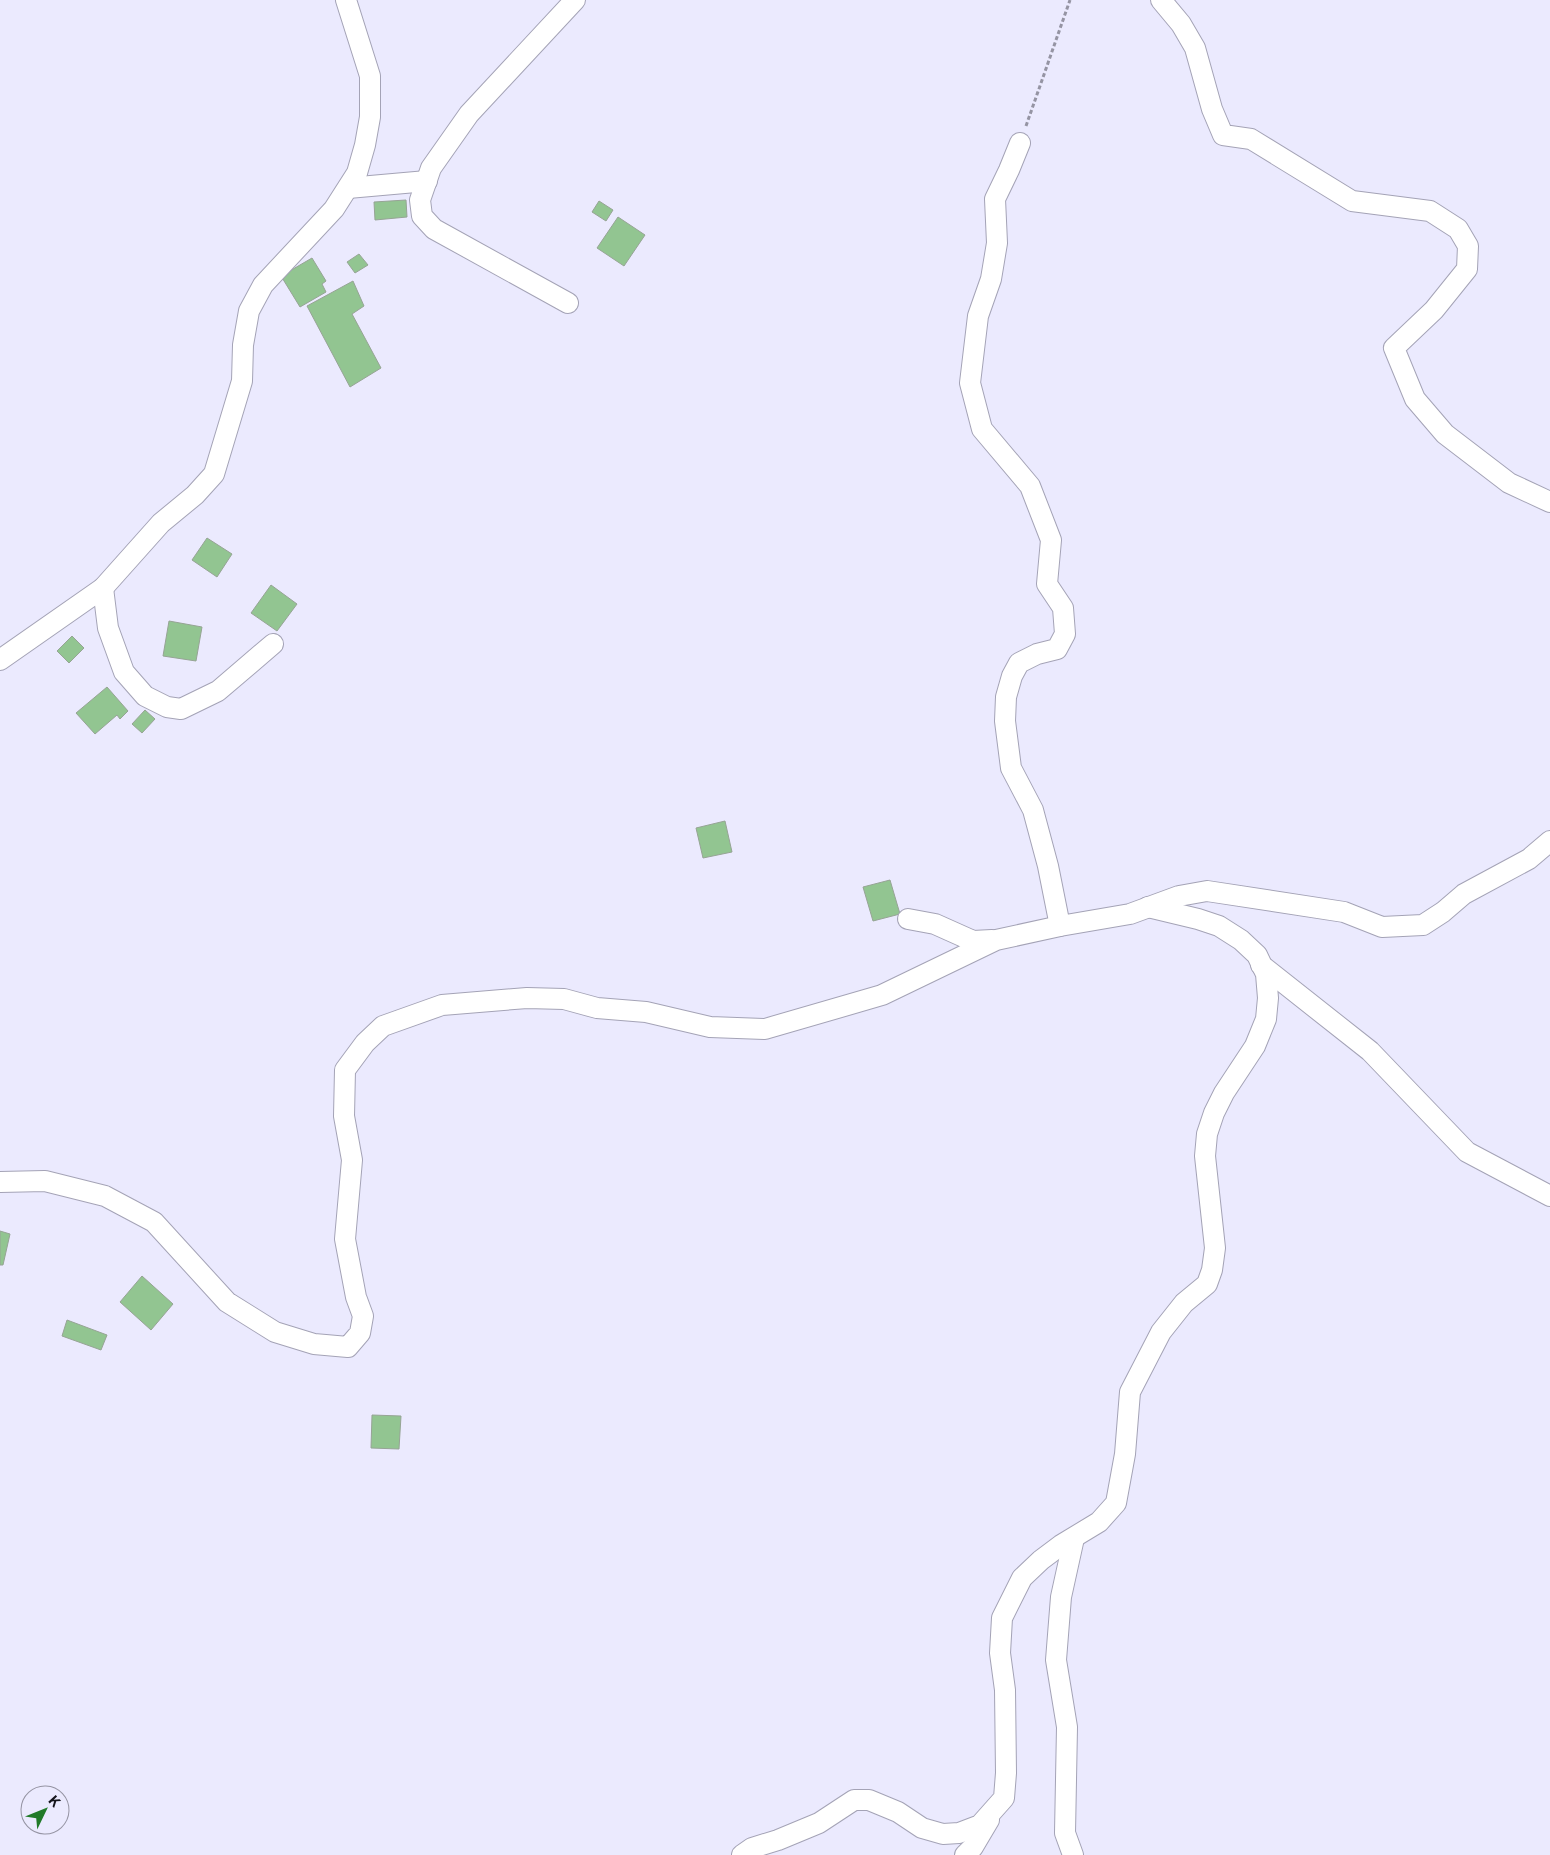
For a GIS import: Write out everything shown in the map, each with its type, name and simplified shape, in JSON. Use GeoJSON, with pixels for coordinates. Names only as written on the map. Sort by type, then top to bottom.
{"type":"FeatureCollection","features":[{"type":"Feature","properties":{"kind":"street"},"geometry":{"type":"LineString","coordinates":[[0,660],[104,588],[161,523],[195,495],[214,474],[242,381],[242,345],[249,311],[263,286],[334,209],[357,173],[365,145],[370,118],[370,76],[346,0]]}},
{"type":"Feature","properties":{"kind":"street"},"geometry":{"type":"LineString","coordinates":[[568,303],[434,229],[422,216],[420,200],[431,168],[469,114],[575,0]]}},
{"type":"Feature","properties":{"kind":"street"},"geometry":{"type":"LineString","coordinates":[[1161,0],[1196,48],[1212,109],[1223,135],[1251,139],[1352,201],[1430,211],[1458,229],[1468,246],[1467,269],[1434,310],[1394,348],[1415,399],[1445,434],[1509,483],[1550,502]]}},
{"type":"Feature","properties":{"kind":"street"},"geometry":{"type":"LineString","coordinates":[[1020,143],[995,200],[997,244],[991,279],[978,316],[970,383],[982,429],[1030,486],[1051,540],[1048,584],[1063,608],[1065,634],[1057,649],[1037,654],[1019,662],[1012,676],[1006,697],[1004,721],[1011,768],[1033,810],[1048,866],[1060,926]]}},
{"type":"Feature","properties":{"kind":"street"},"geometry":{"type":"LineString","coordinates":[[348,188],[427,181]]}},
{"type":"Feature","properties":{"kind":"street"},"geometry":{"type":"LineString","coordinates":[[104,588],[108,628],[124,672],[145,696],[166,707],[181,709],[218,691],[274,644]]}},
{"type":"Feature","properties":{"kind":"street"},"geometry":{"type":"LineString","coordinates":[[908,919],[935,924],[973,941],[996,940],[1060,926],[1130,914],[1179,896],[1207,891],[1344,912],[1382,927],[1423,925],[1443,912],[1464,894],[1529,859],[1550,840]]}},
{"type":"Feature","properties":{"kind":"street"},"geometry":{"type":"LineString","coordinates":[[965,1855],[973,1847],[1004,1798],[1006,1773],[1004,1690],[1000,1653],[1002,1618],[1022,1578],[1061,1545],[1099,1522],[1116,1503],[1125,1454],[1130,1392],[1161,1332],[1184,1303],[1207,1284],[1212,1270],[1215,1248],[1205,1156],[1208,1134],[1220,1099],[1255,1046],[1266,1019],[1268,998],[1266,974],[1257,955],[1219,926],[1148,907]]}},
{"type":"Feature","properties":{"kind":"street"},"geometry":{"type":"LineString","coordinates":[[0,1182],[45,1181],[105,1196],[154,1222],[227,1302],[275,1332],[314,1344],[348,1347],[360,1333],[364,1316],[356,1297],[345,1238],[352,1160],[344,1116],[345,1070],[365,1043],[383,1026],[442,1005],[527,998],[564,999],[597,1008],[646,1012],[710,1027],[765,1029],[882,995],[996,940]]}},
{"type":"Feature","properties":{"kind":"street"},"geometry":{"type":"LineString","coordinates":[[1261,965],[1370,1051],[1467,1152],[1550,1196]]}},
{"type":"Feature","properties":{"kind":"street"},"geometry":{"type":"LineString","coordinates":[[1073,1855],[1065,1833],[1067,1727],[1056,1660],[1061,1597],[1074,1538]]}},
{"type":"Feature","properties":{"kind":"street"},"geometry":{"type":"LineString","coordinates":[[742,1855],[752,1848],[778,1840],[819,1823],[854,1800],[869,1800],[898,1812],[922,1828],[944,1834],[959,1834],[980,1826],[995,1810]]}},
{"type":"Feature","properties":{"kind":"path"},"geometry":{"type":"LineString","coordinates":[[1020,143],[1070,0]]}},
{"type":"Feature","properties":{"kind":"building"},"geometry":{"type":"Polygon","coordinates":[[[406,200],[407,217],[375,220],[374,202],[406,200]]]}},
{"type":"Feature","properties":{"kind":"building"},"geometry":{"type":"Polygon","coordinates":[[[599,201],[613,210],[606,221],[592,212],[599,201]]]}},
{"type":"Feature","properties":{"kind":"building"},"geometry":{"type":"Polygon","coordinates":[[[618,217],[645,235],[624,266],[597,248],[618,217]]]}},
{"type":"Feature","properties":{"kind":"building"},"geometry":{"type":"Polygon","coordinates":[[[359,254],[368,265],[355,273],[347,262],[359,254]]]}},
{"type":"Feature","properties":{"kind":"building"},"geometry":{"type":"Polygon","coordinates":[[[312,258],[326,281],[322,284],[326,292],[300,307],[281,276],[312,258]]]}},
{"type":"Feature","properties":{"kind":"building"},"geometry":{"type":"Polygon","coordinates":[[[353,281],[364,306],[352,314],[381,368],[350,387],[307,306],[353,281]]]}},
{"type":"Feature","properties":{"kind":"building"},"geometry":{"type":"Polygon","coordinates":[[[207,538],[232,554],[217,577],[192,560],[207,538]]]}},
{"type":"Feature","properties":{"kind":"building"},"geometry":{"type":"Polygon","coordinates":[[[271,585],[297,604],[277,631],[251,613],[271,585]]]}},
{"type":"Feature","properties":{"kind":"building"},"geometry":{"type":"Polygon","coordinates":[[[169,621],[202,627],[196,661],[163,656],[169,621]]]}},
{"type":"Feature","properties":{"kind":"building"},"geometry":{"type":"Polygon","coordinates":[[[72,636],[84,648],[69,663],[57,651],[72,636]]]}},
{"type":"Feature","properties":{"kind":"building"},"geometry":{"type":"Polygon","coordinates":[[[107,687],[128,711],[120,719],[117,715],[95,734],[76,713],[107,687]]]}},
{"type":"Feature","properties":{"kind":"building"},"geometry":{"type":"Polygon","coordinates":[[[145,710],[155,719],[142,733],[132,724],[145,710]]]}},
{"type":"Feature","properties":{"kind":"building"},"geometry":{"type":"Polygon","coordinates":[[[725,821],[732,852],[703,858],[696,828],[725,821]]]}},
{"type":"Feature","properties":{"kind":"building"},"geometry":{"type":"Polygon","coordinates":[[[890,880],[900,914],[873,921],[863,887],[890,880]]]}},
{"type":"Feature","properties":{"kind":"building"},"geometry":{"type":"Polygon","coordinates":[[[0,1231],[10,1234],[3,1265],[0,1265],[0,1231]]]}},
{"type":"Feature","properties":{"kind":"building"},"geometry":{"type":"Polygon","coordinates":[[[142,1276],[173,1304],[151,1330],[120,1302],[142,1276]]]}},
{"type":"Feature","properties":{"kind":"building"},"geometry":{"type":"Polygon","coordinates":[[[67,1320],[107,1335],[101,1350],[62,1336],[67,1320]]]}},
{"type":"Feature","properties":{"kind":"building"},"geometry":{"type":"Polygon","coordinates":[[[372,1415],[401,1416],[399,1449],[371,1448],[372,1415]]]}}]}
